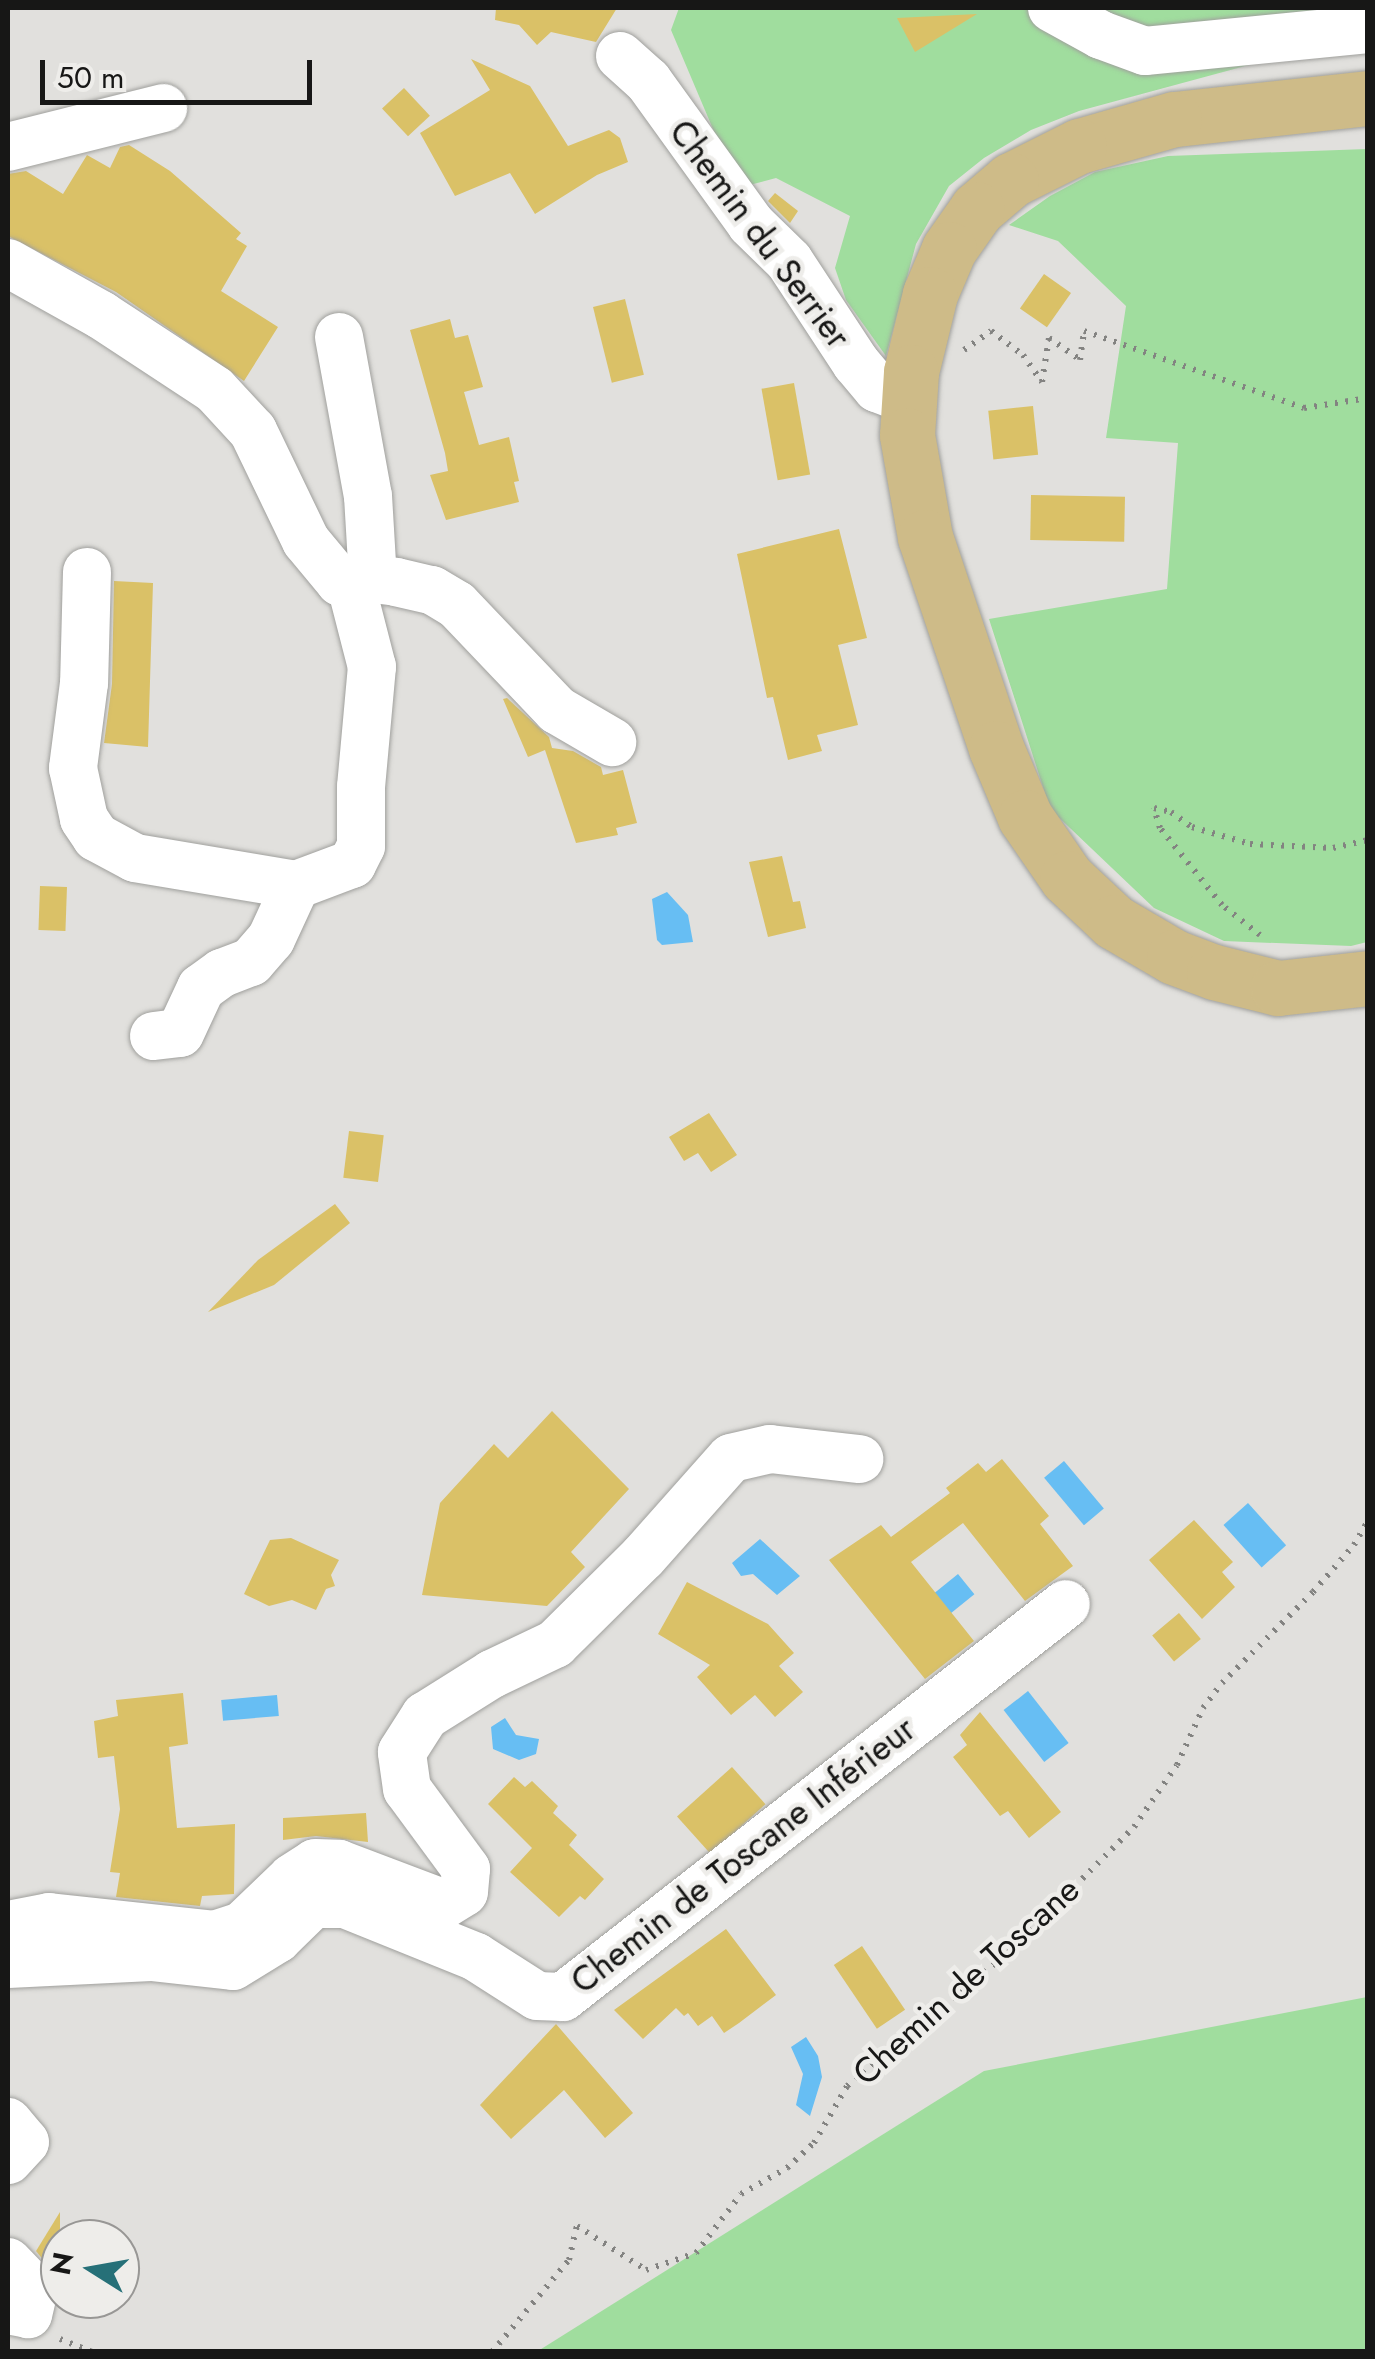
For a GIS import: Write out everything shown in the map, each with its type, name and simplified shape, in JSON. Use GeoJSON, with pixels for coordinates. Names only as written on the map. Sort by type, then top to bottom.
{"type":"FeatureCollection","features":[{"type":"Feature","properties":{"kind":"main road"},"geometry":{"type":"LineString","coordinates":[[1368,98],[1174,120],[1078,146],[1011,180],[977,209],[949,249],[918,335],[908,400],[910,470],[925,536],[1010,787],[1046,851],[1088,899],[1140,938],[1214,972],[1278,988],[1368,978]]}},
{"type":"Feature","properties":{"kind":"street"},"geometry":{"type":"LineString","coordinates":[[1052,8],[1101,35],[1146,51],[1368,28]]}},
{"type":"Feature","properties":{"kind":"street","name":"Chemin du Serrier"},"geometry":{"type":"LineString","coordinates":[[620,56],[648,82],[751,224],[789,261],[856,363],[877,388],[908,400]]}},
{"type":"Feature","properties":{"kind":"street"},"geometry":{"type":"LineString","coordinates":[[8,147],[163,108]]}},
{"type":"Feature","properties":{"kind":"street"},"geometry":{"type":"LineString","coordinates":[[8,262],[101,315],[215,390],[254,431],[306,540],[332,574],[362,582],[432,590],[458,604],[556,710],[612,742]]}},
{"type":"Feature","properties":{"kind":"street"},"geometry":{"type":"LineString","coordinates":[[86,572],[84,683],[73,768],[84,820],[96,837],[135,858],[296,885],[352,864],[361,846],[361,787],[372,667],[362,582],[368,496],[338,337]]}},
{"type":"Feature","properties":{"kind":"street"},"geometry":{"type":"LineString","coordinates":[[154,1036],[180,1034],[201,988],[222,972],[251,962],[271,940],[296,885]]}},
{"type":"Feature","properties":{"kind":"street"},"geometry":{"type":"LineString","coordinates":[[8,1924],[49,1917],[214,1935],[242,1926],[292,1878],[315,1863],[339,1864],[445,1904],[464,1892],[466,1869],[408,1789],[402,1752],[425,1716],[492,1674],[555,1644],[643,1557],[731,1458],[770,1449],[859,1459]]}},
{"type":"Feature","properties":{"kind":"street","name":"Chemin de Toscane Inférieur"},"geometry":{"type":"LineString","coordinates":[[8,1964],[151,1957],[233,1966],[278,1939],[313,1904],[346,1904],[476,1957],[537,1996],[564,1996],[1066,1604]]}},
{"type":"Feature","properties":{"kind":"street"},"geometry":{"type":"LineString","coordinates":[[8,2122],[25,2142],[8,2160]]}},
{"type":"Feature","properties":{"kind":"street"},"geometry":{"type":"LineString","coordinates":[[8,2262],[34,2289],[28,2314],[8,2310]]}},
{"type":"Feature","properties":{"kind":"path"},"geometry":{"type":"LineString","coordinates":[[958,358],[968,344],[991,331],[1023,355],[1042,382],[1049,338],[1080,360],[1084,331],[1304,408],[1368,398]]}},
{"type":"Feature","properties":{"kind":"path"},"geometry":{"type":"LineString","coordinates":[[1278,988],[1275,946],[1222,904],[1160,828],[1154,808],[1192,827],[1250,844],[1333,848],[1368,840]]}},
{"type":"Feature","properties":{"kind":"path","name":"Chemin de Toscane"},"geometry":{"type":"LineString","coordinates":[[492,2352],[569,2260],[577,2226],[646,2270],[696,2253],[741,2194],[787,2168],[814,2143],[847,2086],[1008,1953],[1134,1827],[1177,1765],[1212,1695],[1313,1592],[1354,1545],[1368,1520]]}},
{"type":"Feature","properties":{"kind":"green space"},"geometry":{"type":"Polygon","coordinates":[[[679,8],[1368,8],[1367,33],[1079,111],[1031,130],[984,158],[949,186],[916,244],[886,356],[846,300],[835,268],[850,216],[776,178],[738,188],[671,30],[679,8]]]}},
{"type":"Feature","properties":{"kind":"green space"},"geometry":{"type":"Polygon","coordinates":[[[1367,149],[1367,942],[1351,946],[1224,941],[1154,908],[1050,809],[989,619],[1167,589],[1178,443],[1106,438],[1126,306],[1058,241],[1009,225],[1050,196],[1095,172],[1168,156],[1367,149]]]}},
{"type":"Feature","properties":{"kind":"green space"},"geometry":{"type":"Polygon","coordinates":[[[1367,1997],[1367,2351],[538,2351],[984,2071],[1367,1997]]]}},
{"type":"Feature","properties":{"kind":"water"},"geometry":{"type":"Polygon","coordinates":[[[667,892],[688,915],[693,942],[662,945],[657,940],[652,899],[667,892]]]}},
{"type":"Feature","properties":{"kind":"water"},"geometry":{"type":"Polygon","coordinates":[[[1064,1461],[1104,1508],[1084,1525],[1044,1478],[1064,1461]]]}},
{"type":"Feature","properties":{"kind":"water"},"geometry":{"type":"Polygon","coordinates":[[[1248,1503],[1286,1545],[1262,1567],[1223,1525],[1248,1503]]]}},
{"type":"Feature","properties":{"kind":"water"},"geometry":{"type":"Polygon","coordinates":[[[760,1539],[800,1576],[777,1595],[753,1574],[741,1576],[732,1563],[760,1539]]]}},
{"type":"Feature","properties":{"kind":"water"},"geometry":{"type":"Polygon","coordinates":[[[958,1574],[974,1594],[935,1626],[918,1606],[958,1574]]]}},
{"type":"Feature","properties":{"kind":"water"},"geometry":{"type":"Polygon","coordinates":[[[1028,1691],[1069,1743],[1044,1762],[1004,1710],[1028,1691]]]}},
{"type":"Feature","properties":{"kind":"water"},"geometry":{"type":"Polygon","coordinates":[[[277,1695],[279,1716],[223,1721],[221,1700],[277,1695]]]}},
{"type":"Feature","properties":{"kind":"water"},"geometry":{"type":"Polygon","coordinates":[[[505,1718],[516,1735],[539,1739],[536,1754],[519,1760],[493,1749],[491,1727],[505,1718]]]}},
{"type":"Feature","properties":{"kind":"water"},"geometry":{"type":"Polygon","coordinates":[[[806,2037],[818,2056],[822,2077],[810,2116],[796,2105],[803,2074],[791,2047],[806,2037]]]}},
{"type":"Feature","properties":{"kind":"building"},"geometry":{"type":"Polygon","coordinates":[[[496,8],[617,8],[596,42],[551,32],[537,45],[519,25],[495,20],[496,8]]]}},
{"type":"Feature","properties":{"kind":"building"},"geometry":{"type":"Polygon","coordinates":[[[977,14],[915,52],[897,18],[977,14]]]}},
{"type":"Feature","properties":{"kind":"building"},"geometry":{"type":"Polygon","coordinates":[[[471,59],[530,86],[568,146],[609,130],[620,138],[628,162],[597,175],[535,214],[510,173],[455,196],[420,133],[490,90],[471,59]]]}},
{"type":"Feature","properties":{"kind":"building"},"geometry":{"type":"Polygon","coordinates":[[[404,88],[430,116],[408,136],[382,108],[404,88]]]}},
{"type":"Feature","properties":{"kind":"building"},"geometry":{"type":"Polygon","coordinates":[[[129,145],[170,171],[241,233],[236,239],[247,246],[221,291],[278,327],[244,381],[116,292],[8,236],[8,174],[26,171],[63,194],[87,155],[110,168],[120,147],[129,145]]]}},
{"type":"Feature","properties":{"kind":"building"},"geometry":{"type":"Polygon","coordinates":[[[775,193],[798,211],[790,223],[768,201],[775,193]]]}},
{"type":"Feature","properties":{"kind":"building"},"geometry":{"type":"Polygon","coordinates":[[[1044,274],[1071,293],[1047,327],[1020,308],[1044,274]]]}},
{"type":"Feature","properties":{"kind":"building"},"geometry":{"type":"Polygon","coordinates":[[[625,299],[644,375],[612,383],[593,307],[625,299]]]}},
{"type":"Feature","properties":{"kind":"building"},"geometry":{"type":"Polygon","coordinates":[[[450,319],[455,338],[468,335],[483,387],[464,392],[479,445],[509,437],[519,481],[514,482],[519,502],[446,520],[430,475],[448,471],[445,453],[410,330],[450,319]]]}},
{"type":"Feature","properties":{"kind":"building"},"geometry":{"type":"Polygon","coordinates":[[[794,383],[810,475],[778,480],[762,389],[794,383]]]}},
{"type":"Feature","properties":{"kind":"building"},"geometry":{"type":"Polygon","coordinates":[[[1033,406],[1038,455],[993,459],[988,411],[1033,406]]]}},
{"type":"Feature","properties":{"kind":"building"},"geometry":{"type":"Polygon","coordinates":[[[1031,495],[1125,497],[1124,542],[1030,540],[1031,495]]]}},
{"type":"Feature","properties":{"kind":"building"},"geometry":{"type":"Polygon","coordinates":[[[839,529],[867,638],[838,645],[858,725],[817,735],[822,751],[788,760],[773,697],[767,698],[737,554],[839,529]]]}},
{"type":"Feature","properties":{"kind":"building"},"geometry":{"type":"Polygon","coordinates":[[[114,581],[153,583],[148,747],[104,743],[112,684],[114,581]]]}},
{"type":"Feature","properties":{"kind":"building"},"geometry":{"type":"Polygon","coordinates":[[[507,698],[549,737],[552,748],[573,751],[601,767],[603,775],[623,770],[637,823],[616,828],[618,835],[576,843],[545,750],[528,757],[503,699],[507,698]]]}},
{"type":"Feature","properties":{"kind":"building"},"geometry":{"type":"Polygon","coordinates":[[[782,856],[793,902],[800,901],[806,928],[768,937],[749,862],[782,856]]]}},
{"type":"Feature","properties":{"kind":"building"},"geometry":{"type":"Polygon","coordinates":[[[40,886],[67,887],[65,931],[38,930],[40,886]]]}},
{"type":"Feature","properties":{"kind":"building"},"geometry":{"type":"Polygon","coordinates":[[[709,1113],[737,1155],[711,1172],[698,1153],[684,1161],[669,1137],[709,1113]]]}},
{"type":"Feature","properties":{"kind":"building"},"geometry":{"type":"Polygon","coordinates":[[[349,1131],[384,1135],[378,1182],[343,1178],[349,1131]]]}},
{"type":"Feature","properties":{"kind":"building"},"geometry":{"type":"Polygon","coordinates":[[[335,1204],[350,1223],[274,1285],[208,1312],[258,1260],[335,1204]]]}},
{"type":"Feature","properties":{"kind":"building"},"geometry":{"type":"Polygon","coordinates":[[[552,1411],[629,1489],[571,1552],[585,1567],[547,1606],[422,1595],[440,1503],[494,1444],[508,1458],[552,1411]]]}},
{"type":"Feature","properties":{"kind":"building"},"geometry":{"type":"Polygon","coordinates":[[[1002,1459],[1049,1516],[1040,1524],[1073,1566],[1025,1601],[963,1523],[911,1562],[974,1641],[925,1679],[829,1560],[881,1525],[891,1537],[950,1493],[946,1488],[978,1463],[986,1472],[1002,1459]]]}},
{"type":"Feature","properties":{"kind":"building"},"geometry":{"type":"Polygon","coordinates":[[[1194,1520],[1233,1562],[1222,1572],[1235,1587],[1202,1619],[1149,1560],[1194,1520]]]}},
{"type":"Feature","properties":{"kind":"building"},"geometry":{"type":"Polygon","coordinates":[[[291,1538],[339,1560],[331,1575],[335,1586],[326,1589],[316,1610],[292,1600],[269,1606],[244,1594],[270,1540],[291,1538]]]}},
{"type":"Feature","properties":{"kind":"building"},"geometry":{"type":"Polygon","coordinates":[[[687,1582],[768,1624],[794,1653],[779,1666],[803,1692],[775,1717],[755,1695],[731,1715],[697,1677],[710,1665],[658,1634],[687,1582]]]}},
{"type":"Feature","properties":{"kind":"building"},"geometry":{"type":"Polygon","coordinates":[[[1179,1613],[1201,1639],[1174,1662],[1152,1635],[1179,1613]]]}},
{"type":"Feature","properties":{"kind":"building"},"geometry":{"type":"Polygon","coordinates":[[[183,1693],[188,1744],[169,1747],[177,1828],[235,1824],[234,1894],[202,1896],[200,1906],[116,1897],[120,1873],[110,1872],[120,1809],[114,1756],[98,1758],[94,1721],[118,1716],[116,1700],[183,1693]]]}},
{"type":"Feature","properties":{"kind":"building"},"geometry":{"type":"Polygon","coordinates":[[[980,1712],[1061,1812],[1029,1838],[1008,1811],[1000,1816],[953,1757],[967,1745],[960,1735],[980,1712]]]}},
{"type":"Feature","properties":{"kind":"building"},"geometry":{"type":"Polygon","coordinates":[[[732,1767],[765,1804],[710,1854],[677,1817],[732,1767]]]}},
{"type":"Feature","properties":{"kind":"building"},"geometry":{"type":"Polygon","coordinates":[[[514,1777],[525,1787],[532,1781],[558,1806],[553,1813],[577,1835],[569,1845],[604,1879],[585,1900],[580,1896],[559,1917],[510,1872],[532,1848],[488,1804],[514,1777]]]}},
{"type":"Feature","properties":{"kind":"building"},"geometry":{"type":"Polygon","coordinates":[[[366,1813],[368,1842],[316,1836],[283,1840],[283,1818],[366,1813]]]}},
{"type":"Feature","properties":{"kind":"building"},"geometry":{"type":"Polygon","coordinates":[[[726,1929],[776,1995],[739,2023],[724,2033],[712,2016],[698,2026],[688,2013],[684,2016],[676,2008],[643,2039],[614,2010],[726,1929]]]}},
{"type":"Feature","properties":{"kind":"building"},"geometry":{"type":"Polygon","coordinates":[[[862,1946],[905,2010],[877,2029],[834,1965],[862,1946]]]}},
{"type":"Feature","properties":{"kind":"building"},"geometry":{"type":"Polygon","coordinates":[[[556,2024],[633,2113],[605,2138],[564,2090],[511,2139],[480,2105],[556,2024]]]}}]}
